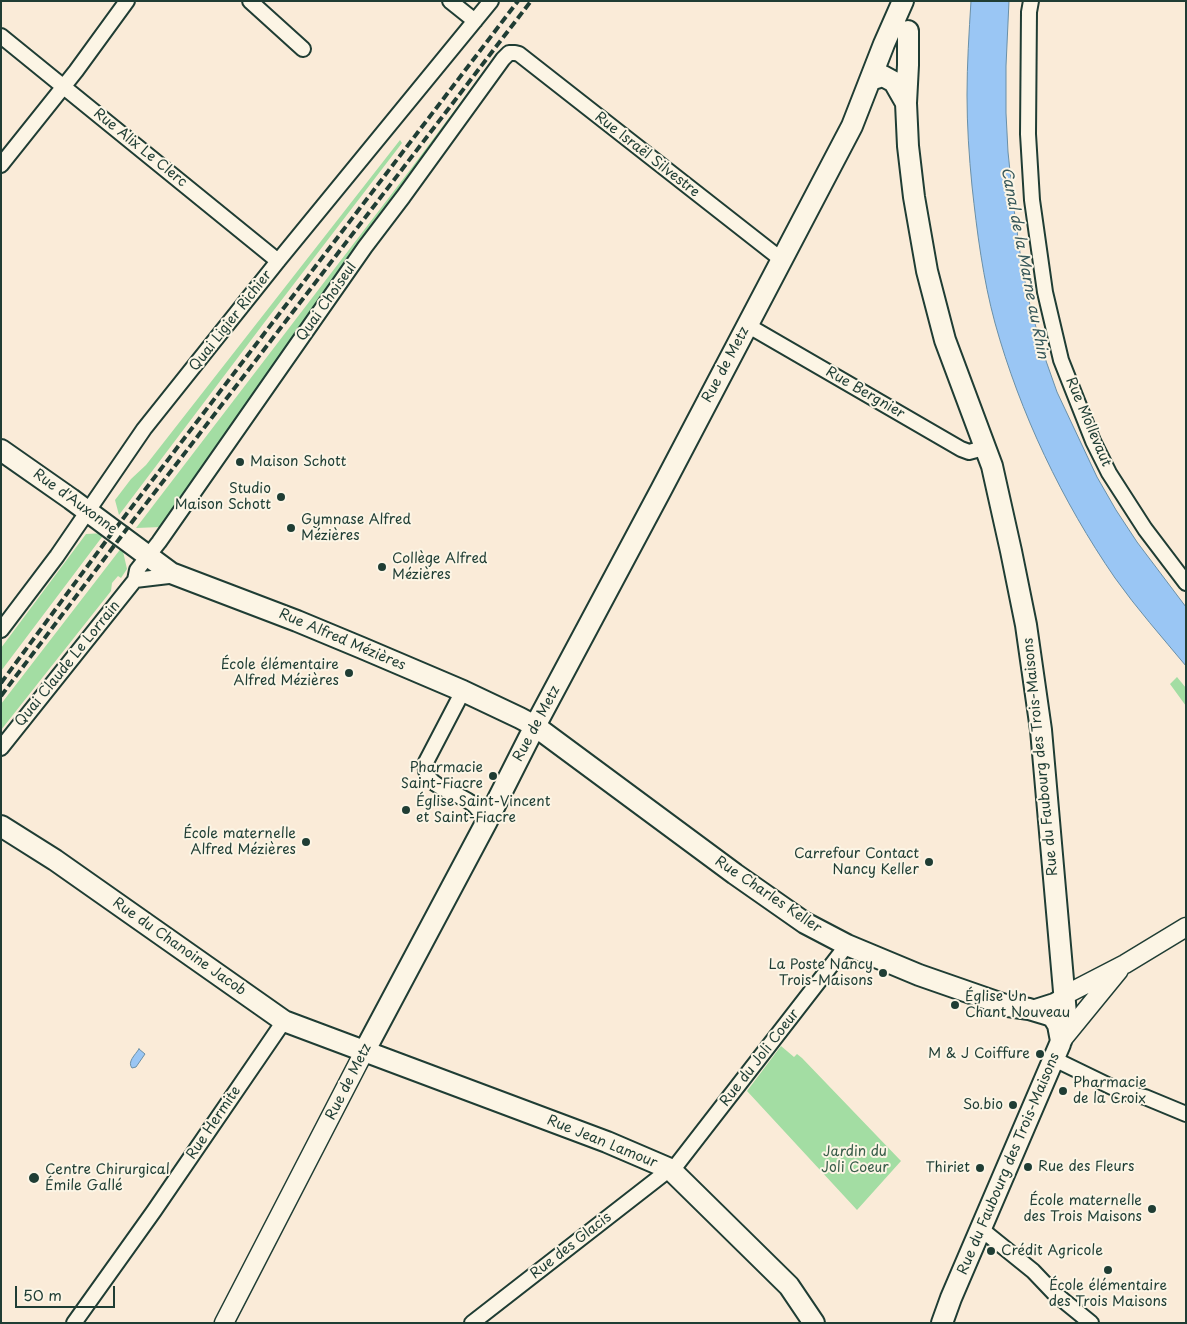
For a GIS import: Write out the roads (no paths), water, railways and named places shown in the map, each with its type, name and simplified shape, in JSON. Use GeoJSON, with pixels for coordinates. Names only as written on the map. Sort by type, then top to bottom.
{"type":"FeatureCollection","features":[{"type":"Feature","properties":{"kind":"main road","name":"Rue de Metz"},"geometry":{"type":"LineString","coordinates":[[900,28],[903,1]]}},
{"type":"Feature","properties":{"kind":"main road","name":"Rue de Metz"},"geometry":{"type":"LineString","coordinates":[[364,1052],[487,821],[535,726],[664,486],[852,126],[915,1]]}},
{"type":"Feature","properties":{"kind":"main road","name":"Rue du Faubourg des Trois-Maisons"},"geometry":{"type":"LineString","coordinates":[[900,28],[908,64],[906,104],[908,146],[914,197],[927,271],[946,340],[992,466],[1026,624],[1041,730],[1066,1014],[1061,1041],[1054,1060],[951,1298],[942,1323]]}},
{"type":"Feature","properties":{"kind":"main road"},"geometry":{"type":"LineString","coordinates":[[876,78],[894,82],[906,104]]}},
{"type":"Feature","properties":{"kind":"main road","name":"Rue d'Auxonne"},"geometry":{"type":"LineString","coordinates":[[1,450],[148,556]]}},
{"type":"Feature","properties":{"kind":"main road","name":"Rue Alfred Mézières"},"geometry":{"type":"LineString","coordinates":[[148,556],[171,573],[298,621],[463,691],[535,726]]}},
{"type":"Feature","properties":{"kind":"main road","name":"Rue Charles Keller"},"geometry":{"type":"LineString","coordinates":[[535,726],[800,920],[847,945],[919,975],[1008,1006],[1029,1009],[1052,1017],[1058,1025],[1061,1041]]}},
{"type":"Feature","properties":{"kind":"main road","name":"Rue du Chanoine Jacob"},"geometry":{"type":"LineString","coordinates":[[1,826],[63,865],[284,1021],[364,1052]]}},
{"type":"Feature","properties":{"kind":"main road","name":"Rue Jean Lamour"},"geometry":{"type":"LineString","coordinates":[[364,1052],[607,1142],[670,1169],[789,1286],[814,1323]]}},
{"type":"Feature","properties":{"kind":"street"},"geometry":{"type":"LineString","coordinates":[[1,164],[127,1]]}},
{"type":"Feature","properties":{"kind":"street"},"geometry":{"type":"LineString","coordinates":[[250,1],[303,49]]}},
{"type":"Feature","properties":{"kind":"street"},"geometry":{"type":"LineString","coordinates":[[450,1],[475,22]]}},
{"type":"Feature","properties":{"kind":"street","name":"Quai Ligier Richier"},"geometry":{"type":"LineString","coordinates":[[1,630],[57,556],[144,429],[278,261],[491,1]]}},
{"type":"Feature","properties":{"kind":"street","name":"Rue Mollevaut"},"geometry":{"type":"LineString","coordinates":[[1031,1],[1029,12],[1028,134],[1032,200],[1046,292],[1061,360],[1093,441],[1110,474],[1145,529],[1186,583]]}},
{"type":"Feature","properties":{"kind":"street","name":"Rue Alix Le Clerc"},"geometry":{"type":"LineString","coordinates":[[1,36],[278,261]]}},
{"type":"Feature","properties":{"kind":"street","name":"Rue Israël Silvestre"},"geometry":{"type":"LineString","coordinates":[[512,52],[520,54],[782,260]]}},
{"type":"Feature","properties":{"kind":"street","name":"Quai Choiseul"},"geometry":{"type":"LineString","coordinates":[[148,556],[365,247],[404,197],[503,59],[512,52]]}},
{"type":"Feature","properties":{"kind":"street","name":"Rue Bergnier"},"geometry":{"type":"LineString","coordinates":[[747,325],[961,449],[969,452],[984,448]]}},
{"type":"Feature","properties":{"kind":"street","name":"Quai Claude Le Lorrain"},"geometry":{"type":"LineString","coordinates":[[1,748],[135,580],[137,570],[148,556]]}},
{"type":"Feature","properties":{"kind":"street"},"geometry":{"type":"LineString","coordinates":[[135,580],[177,575]]}},
{"type":"Feature","properties":{"kind":"street"},"geometry":{"type":"LineString","coordinates":[[463,691],[426,762],[425,768],[426,773],[434,783],[474,804],[487,821]]}},
{"type":"Feature","properties":{"kind":"street","name":"Rue Charles Keller"},"geometry":{"type":"LineString","coordinates":[[1029,1009],[1054,1001],[1124,964],[1186,927]]}},
{"type":"Feature","properties":{"kind":"street","name":"Rue du Joli Coeur"},"geometry":{"type":"LineString","coordinates":[[670,1169],[680,1162],[847,945]]}},
{"type":"Feature","properties":{"kind":"street","name":"Rue Charles Keller"},"geometry":{"type":"LineString","coordinates":[[1061,1041],[1124,964]]}},
{"type":"Feature","properties":{"kind":"street","name":"Rue Hermite"},"geometry":{"type":"LineString","coordinates":[[74,1323],[154,1212],[284,1021]]}},
{"type":"Feature","properties":{"kind":"street","name":"Rue de Metz"},"geometry":{"type":"LineString","coordinates":[[224,1323],[364,1052]]}},
{"type":"Feature","properties":{"kind":"street"},"geometry":{"type":"LineString","coordinates":[[1054,1060],[1122,1092],[1145,1097],[1186,1114]]}},
{"type":"Feature","properties":{"kind":"street","name":"Rue des Glacis"},"geometry":{"type":"LineString","coordinates":[[472,1323],[670,1169]]}},
{"type":"Feature","properties":{"kind":"street"},"geometry":{"type":"LineString","coordinates":[[981,1229],[1034,1271],[1053,1292],[1091,1323]]}},
{"type":"Feature","properties":{"kind":"water","name":"Canal de la Marne au Rhin"},"geometry":{"type":"Polygon","coordinates":[[[971,1],[1009,1],[1006,66],[1008,152],[1022,267],[1031,310],[1045,358],[1057,392],[1097,477],[1137,542],[1186,607],[1186,666],[1123,589],[1077,518],[1044,455],[1005,357],[987,289],[978,238],[972,186],[968,141],[967,95],[971,1]]]}},
{"type":"Feature","properties":{"kind":"water"},"geometry":{"type":"Polygon","coordinates":[[[139,1049],[145,1054],[136,1067],[132,1068],[130,1063],[139,1049]]]}},
{"type":"Feature","properties":{"kind":"railway"},"geometry":{"type":"LineString","coordinates":[[1,683],[109,537],[518,1]]}},
{"type":"Feature","properties":{"kind":"railway"},"geometry":{"type":"LineString","coordinates":[[1,696],[531,1]]}},
{"type":"Feature","properties":{"kind":"place","name":"Maison Schott"},"geometry":{"type":"Point","coordinates":[240,462]}},
{"type":"Feature","properties":{"kind":"place","name":"Studio Maison Schott"},"geometry":{"type":"Point","coordinates":[281,497]}},
{"type":"Feature","properties":{"kind":"place","name":"Gymnase Alfred Mézières"},"geometry":{"type":"Point","coordinates":[291,528]}},
{"type":"Feature","properties":{"kind":"place","name":"Collège Alfred Mézières"},"geometry":{"type":"Point","coordinates":[382,567]}},
{"type":"Feature","properties":{"kind":"place","name":"École élémentaire Alfred Mézières"},"geometry":{"type":"Point","coordinates":[349,673]}},
{"type":"Feature","properties":{"kind":"place","name":"Pharmacie Saint-Fiacre"},"geometry":{"type":"Point","coordinates":[493,776]}},
{"type":"Feature","properties":{"kind":"place","name":"Église Saint-Vincent et Saint-Fiacre"},"geometry":{"type":"Point","coordinates":[406,810]}},
{"type":"Feature","properties":{"kind":"place","name":"École maternelle Alfred Mézières"},"geometry":{"type":"Point","coordinates":[306,842]}},
{"type":"Feature","properties":{"kind":"place","name":"Carrefour Contact Nancy Keller"},"geometry":{"type":"Point","coordinates":[929,862]}},
{"type":"Feature","properties":{"kind":"place","name":"La Poste Nancy Trois-Maisons"},"geometry":{"type":"Point","coordinates":[883,973]}},
{"type":"Feature","properties":{"kind":"place","name":"Église Un Chant Nouveau"},"geometry":{"type":"Point","coordinates":[955,1005]}},
{"type":"Feature","properties":{"kind":"place","name":"M & J Coiffure"},"geometry":{"type":"Point","coordinates":[1040,1054]}},
{"type":"Feature","properties":{"kind":"place","name":"Pharmacie de la Croix"},"geometry":{"type":"Point","coordinates":[1063,1091]}},
{"type":"Feature","properties":{"kind":"place","name":"So.bio"},"geometry":{"type":"Point","coordinates":[1013,1105]}},
{"type":"Feature","properties":{"kind":"place","name":"Rue des Fleurs"},"geometry":{"type":"Point","coordinates":[1028,1167]}},
{"type":"Feature","properties":{"kind":"place","name":"Thiriet"},"geometry":{"type":"Point","coordinates":[980,1168]}},
{"type":"Feature","properties":{"kind":"place","name":"Centre Chirurgical Émile Gallé"},"geometry":{"type":"Point","coordinates":[34,1178]}},
{"type":"Feature","properties":{"kind":"place","name":"École maternelle des Trois Maisons"},"geometry":{"type":"Point","coordinates":[1152,1209]}},
{"type":"Feature","properties":{"kind":"place","name":"Crédit Agricole"},"geometry":{"type":"Point","coordinates":[991,1251]}},
{"type":"Feature","properties":{"kind":"place","name":"École élémentaire des Trois Maisons"},"geometry":{"type":"Point","coordinates":[1108,1270]}},
{"type":"Feature","properties":{"kind":"park label","name":"Jardin du Joli Coeur"},"geometry":{"type":"Point","coordinates":[855,1160]}}]}
